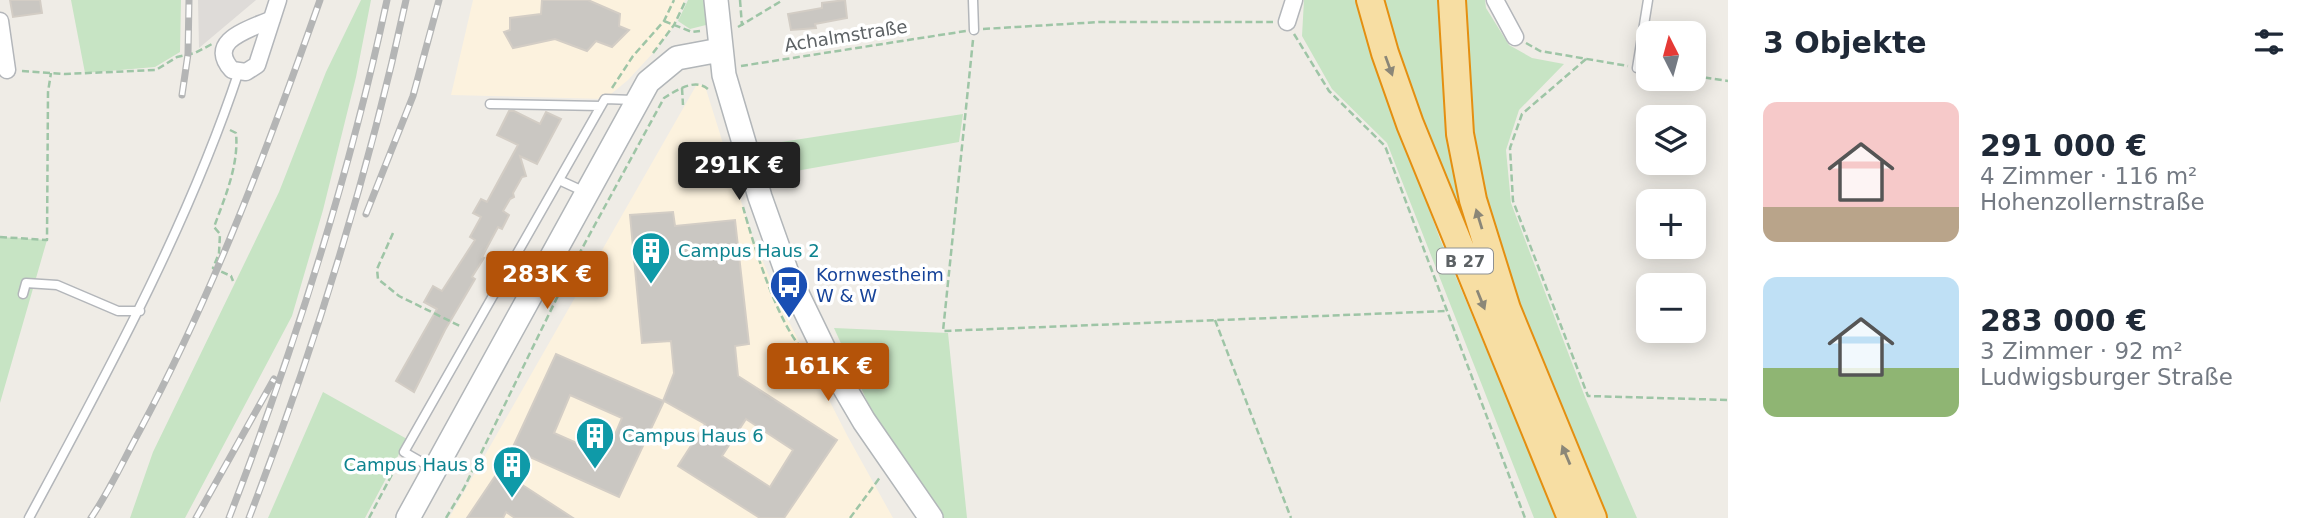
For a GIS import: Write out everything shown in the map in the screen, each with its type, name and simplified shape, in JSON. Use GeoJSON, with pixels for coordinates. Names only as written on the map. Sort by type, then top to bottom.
{"type":"FeatureCollection","features":[{"type":"Feature","properties":{"kind":"highway","name":"B 27"},"geometry":{"type":"LineString","coordinates":[[1370,0],[1410,124],[1571,518]]}},
{"type":"Feature","properties":{"kind":"highway","name":"B 27"},"geometry":{"type":"LineString","coordinates":[[1452,0],[1460,134],[1473,200],[1507,309],[1592,518]]}},
{"type":"Feature","properties":{"kind":"main road"},"geometry":{"type":"LineString","coordinates":[[716,0],[721,60],[760,197],[787,273],[834,370],[864,421],[931,518]]}},
{"type":"Feature","properties":{"kind":"main road"},"geometry":{"type":"LineString","coordinates":[[408,518],[642,91],[677,58],[721,60]]}},
{"type":"Feature","properties":{"kind":"street"},"geometry":{"type":"LineString","coordinates":[[272,19],[235,34],[225,44],[223,52],[226,63],[232,70],[246,72],[257,65],[272,19],[278,0]]}},
{"type":"Feature","properties":{"kind":"street"},"geometry":{"type":"LineString","coordinates":[[1287,22],[1294,0]]}},
{"type":"Feature","properties":{"kind":"street"},"geometry":{"type":"LineString","coordinates":[[1495,0],[1515,37]]}},
{"type":"Feature","properties":{"kind":"street"},"geometry":{"type":"LineString","coordinates":[[0,21],[7,70]]}},
{"type":"Feature","properties":{"kind":"lane"},"geometry":{"type":"LineString","coordinates":[[973,0],[974,30]]}},
{"type":"Feature","properties":{"kind":"lane"},"geometry":{"type":"LineString","coordinates":[[1645,21],[1648,0]]}},
{"type":"Feature","properties":{"kind":"lane"},"geometry":{"type":"LineString","coordinates":[[29,518],[140,311],[197,184],[239,71]]}},
{"type":"Feature","properties":{"kind":"lane"},"geometry":{"type":"LineString","coordinates":[[490,104],[603,103],[642,91]]}},
{"type":"Feature","properties":{"kind":"lane"},"geometry":{"type":"LineString","coordinates":[[435,469],[404,452],[603,103]]}},
{"type":"Feature","properties":{"kind":"lane"},"geometry":{"type":"LineString","coordinates":[[559,180],[587,194]]}},
{"type":"Feature","properties":{"kind":"lane"},"geometry":{"type":"LineString","coordinates":[[23,294],[26,283],[57,285],[118,311],[140,311]]}},
{"type":"Feature","properties":{"kind":"path"},"geometry":{"type":"LineString","coordinates":[[603,103],[633,56],[664,21],[674,0]]}},
{"type":"Feature","properties":{"kind":"path"},"geometry":{"type":"LineString","coordinates":[[653,53],[674,25],[686,0]]}},
{"type":"Feature","properties":{"kind":"path"},"geometry":{"type":"LineString","coordinates":[[740,0],[742,26]]}},
{"type":"Feature","properties":{"kind":"path"},"geometry":{"type":"LineString","coordinates":[[734,27],[742,26],[783,0]]}},
{"type":"Feature","properties":{"kind":"path"},"geometry":{"type":"LineString","coordinates":[[664,21],[692,32]]}},
{"type":"Feature","properties":{"kind":"path","name":"Achalmstraße"},"geometry":{"type":"LineString","coordinates":[[721,60],[944,32],[1100,22],[1287,22]]}},
{"type":"Feature","properties":{"kind":"path"},"geometry":{"type":"LineString","coordinates":[[1287,22],[1329,91],[1385,146],[1525,518]]}},
{"type":"Feature","properties":{"kind":"path"},"geometry":{"type":"LineString","coordinates":[[974,30],[943,331],[1447,311]]}},
{"type":"Feature","properties":{"kind":"path"},"geometry":{"type":"LineString","coordinates":[[1515,37],[1540,51],[1636,68]]}},
{"type":"Feature","properties":{"kind":"path"},"geometry":{"type":"LineString","coordinates":[[7,70],[51,73],[156,70],[177,57],[195,53],[212,44],[225,44]]}},
{"type":"Feature","properties":{"kind":"path"},"geometry":{"type":"LineString","coordinates":[[1586,59],[1522,114],[1510,148],[1513,201],[1588,396],[1728,400]]}},
{"type":"Feature","properties":{"kind":"path"},"geometry":{"type":"LineString","coordinates":[[0,237],[47,240],[48,92],[51,73]]}},
{"type":"Feature","properties":{"kind":"path"},"geometry":{"type":"LineString","coordinates":[[1706,78],[1728,81]]}},
{"type":"Feature","properties":{"kind":"path"},"geometry":{"type":"LineString","coordinates":[[446,518],[464,488],[573,265],[664,98],[682,88],[697,84],[705,86]]}},
{"type":"Feature","properties":{"kind":"path"},"geometry":{"type":"LineString","coordinates":[[682,88],[684,105]]}},
{"type":"Feature","properties":{"kind":"path"},"geometry":{"type":"LineString","coordinates":[[233,281],[230,276],[213,268],[219,253],[220,234],[214,227],[234,162],[236,133]]}},
{"type":"Feature","properties":{"kind":"path"},"geometry":{"type":"LineString","coordinates":[[393,233],[377,269],[378,279],[399,296],[440,314],[473,333]]}},
{"type":"Feature","properties":{"kind":"path"},"geometry":{"type":"LineString","coordinates":[[1215,320],[1291,518]]}},
{"type":"Feature","properties":{"kind":"path"},"geometry":{"type":"LineString","coordinates":[[369,518],[404,452]]}},
{"type":"Feature","properties":{"kind":"path"},"geometry":{"type":"LineString","coordinates":[[850,518],[883,474]]}},
{"type":"Feature","properties":{"kind":"shaded area"},"geometry":{"type":"Polygon","coordinates":[[[198,0],[256,0],[199,48],[198,0]]]}},
{"type":"Feature","properties":{"kind":"shaded area"},"geometry":{"type":"Polygon","coordinates":[[[473,0],[685,0],[673,27],[653,53],[628,80],[605,99],[451,95],[473,0]]]}},
{"type":"Feature","properties":{"kind":"shaded area"},"geometry":{"type":"Polygon","coordinates":[[[697,84],[705,86],[752,236],[786,316],[893,518],[449,518],[697,84]]]}},
{"type":"Feature","properties":{"kind":"green space"},"geometry":{"type":"Polygon","coordinates":[[[71,0],[181,0],[180,52],[155,67],[85,73],[71,0]]]}},
{"type":"Feature","properties":{"kind":"green space"},"geometry":{"type":"Polygon","coordinates":[[[361,0],[371,0],[356,77],[323,210],[292,316],[185,518],[130,518],[153,452],[279,192],[326,72],[361,0]]]}},
{"type":"Feature","properties":{"kind":"green space"},"geometry":{"type":"Polygon","coordinates":[[[688,0],[706,0],[706,25],[690,29],[678,21],[688,0]]]}},
{"type":"Feature","properties":{"kind":"green space"},"geometry":{"type":"Polygon","coordinates":[[[1304,0],[1359,0],[1368,42],[1440,239],[1557,518],[1534,518],[1387,143],[1332,89],[1302,36],[1304,0]]]}},
{"type":"Feature","properties":{"kind":"green space"},"geometry":{"type":"Polygon","coordinates":[[[1381,0],[1442,0],[1449,155],[1487,293],[1420,122],[1381,0]]]}},
{"type":"Feature","properties":{"kind":"green space"},"geometry":{"type":"Polygon","coordinates":[[[1461,0],[1485,0],[1486,8],[1509,45],[1532,58],[1564,64],[1519,110],[1506,150],[1511,203],[1585,397],[1637,518],[1601,518],[1532,355],[1472,154],[1461,0]]]}},
{"type":"Feature","properties":{"kind":"green space"},"geometry":{"type":"Polygon","coordinates":[[[963,114],[959,142],[779,174],[775,143],[963,114]]]}},
{"type":"Feature","properties":{"kind":"green space"},"geometry":{"type":"Polygon","coordinates":[[[0,237],[47,240],[0,403],[0,237]]]}},
{"type":"Feature","properties":{"kind":"green space"},"geometry":{"type":"Polygon","coordinates":[[[834,328],[948,333],[967,518],[944,518],[880,430],[834,328]]]}},
{"type":"Feature","properties":{"kind":"green space"},"geometry":{"type":"Polygon","coordinates":[[[323,392],[407,439],[365,518],[268,518],[323,392]]]}},
{"type":"Feature","properties":{"kind":"building"},"geometry":{"type":"Polygon","coordinates":[[[10,0],[40,0],[42,13],[13,17],[10,0]]]}},
{"type":"Feature","properties":{"kind":"building"},"geometry":{"type":"Polygon","coordinates":[[[542,0],[588,0],[620,14],[619,26],[629,30],[612,47],[596,41],[587,51],[555,39],[513,48],[504,32],[510,30],[510,18],[541,14],[542,0]]]}},
{"type":"Feature","properties":{"kind":"building"},"geometry":{"type":"Polygon","coordinates":[[[845,0],[847,18],[815,24],[816,28],[791,30],[788,14],[822,8],[822,3],[845,0]]]}},
{"type":"Feature","properties":{"kind":"building"},"geometry":{"type":"Polygon","coordinates":[[[509,111],[540,124],[546,112],[561,119],[537,164],[520,156],[526,176],[522,177],[513,193],[514,197],[503,211],[509,215],[502,229],[498,227],[472,277],[475,279],[445,330],[414,392],[396,381],[437,309],[424,302],[433,286],[442,291],[475,240],[470,237],[481,217],[473,213],[481,199],[487,202],[518,145],[497,135],[509,111]]]}},
{"type":"Feature","properties":{"kind":"building"},"geometry":{"type":"Polygon","coordinates":[[[673,212],[675,226],[735,220],[749,344],[735,346],[738,376],[837,440],[784,518],[760,518],[678,466],[705,424],[664,401],[619,497],[512,449],[556,354],[663,401],[674,373],[671,341],[642,343],[630,215],[673,212]],[[570,395],[554,433],[606,456],[622,418],[570,395]],[[746,419],[722,456],[770,487],[793,450],[746,419]]]}},
{"type":"Feature","properties":{"kind":"building","name":"Campus Haus 8"},"geometry":{"type":"Polygon","coordinates":[[[500,469],[573,518],[515,518],[506,512],[503,518],[467,518],[500,469]]]}},
{"type":"Feature","properties":{"kind":"railway"},"geometry":{"type":"LineString","coordinates":[[182,95],[188,54],[189,0]]}},
{"type":"Feature","properties":{"kind":"railway"},"geometry":{"type":"LineString","coordinates":[[91,518],[167,378],[216,272],[260,164],[320,0]]}},
{"type":"Feature","properties":{"kind":"railway"},"geometry":{"type":"LineString","coordinates":[[229,518],[276,391],[318,262],[355,132],[387,0]]}},
{"type":"Feature","properties":{"kind":"railway"},"geometry":{"type":"LineString","coordinates":[[249,518],[296,391],[338,262],[375,132],[406,0]]}},
{"type":"Feature","properties":{"kind":"railway"},"geometry":{"type":"LineString","coordinates":[[366,214],[413,96],[439,0]]}},
{"type":"Feature","properties":{"kind":"railway"},"geometry":{"type":"LineString","coordinates":[[196,518],[274,379]]}},
{"type":"Feature","properties":{"kind":"place","name":"Campus Haus 2"},"geometry":{"type":"Point","coordinates":[651,285]}},
{"type":"Feature","properties":{"kind":"place","name":"Kornwestheim W & W"},"geometry":{"type":"Point","coordinates":[789,319]}},
{"type":"Feature","properties":{"kind":"place","name":"Campus Haus 6"},"geometry":{"type":"Point","coordinates":[595,470]}},
{"type":"Feature","properties":{"kind":"place","name":"Campus Haus 8"},"geometry":{"type":"Point","coordinates":[512,499]}}]}
